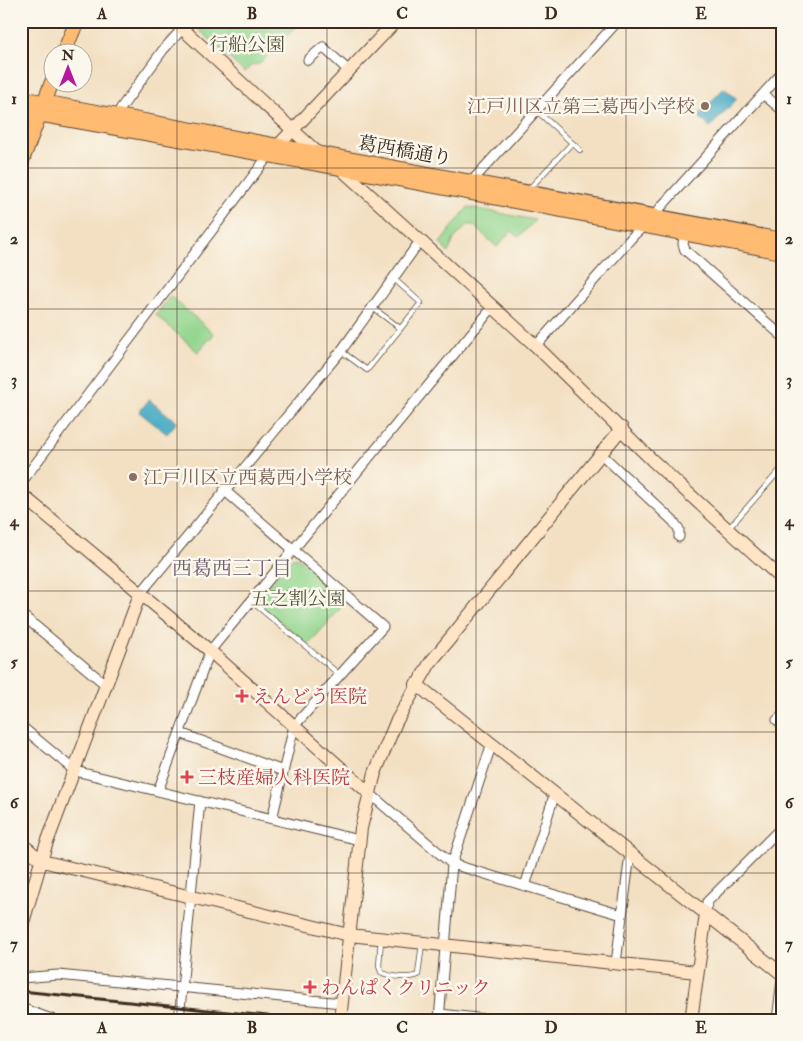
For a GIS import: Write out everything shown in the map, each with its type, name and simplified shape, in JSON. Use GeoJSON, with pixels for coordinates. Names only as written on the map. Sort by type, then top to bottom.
{"type":"FeatureCollection","features":[{"type":"Feature","properties":{"kind":"main road"},"geometry":{"type":"LineString","coordinates":[[68,42],[77,21]]}},
{"type":"Feature","properties":{"kind":"main road"},"geometry":{"type":"LineString","coordinates":[[21,163],[49,92]]}},
{"type":"Feature","properties":{"kind":"main road","name":"葛西橋通り"},"geometry":{"type":"LineString","coordinates":[[21,98],[43,108],[273,151],[316,153],[655,216],[685,228],[782,252]]}},
{"type":"Feature","properties":{"kind":"main road","name":"葛西橋通り"},"geometry":{"type":"LineString","coordinates":[[21,111],[43,108],[118,116],[341,168],[642,226],[685,228],[782,240]]}},
{"type":"Feature","properties":{"kind":"street"},"geometry":{"type":"LineString","coordinates":[[21,483],[273,151],[396,21]]}},
{"type":"Feature","properties":{"kind":"street"},"geometry":{"type":"LineString","coordinates":[[472,181],[618,21]]}},
{"type":"Feature","properties":{"kind":"street"},"geometry":{"type":"LineString","coordinates":[[118,116],[121,108],[163,50],[178,25],[316,153],[341,168],[492,308],[536,346],[622,428],[652,460],[782,579]]}},
{"type":"Feature","properties":{"kind":"street"},"geometry":{"type":"LineString","coordinates":[[308,60],[323,47],[349,70]]}},
{"type":"Feature","properties":{"kind":"street"},"geometry":{"type":"LineString","coordinates":[[536,346],[642,226],[655,216],[661,207],[782,74]]}},
{"type":"Feature","properties":{"kind":"street"},"geometry":{"type":"LineString","coordinates":[[763,94],[782,110]]}},
{"type":"Feature","properties":{"kind":"street"},"geometry":{"type":"LineString","coordinates":[[685,228],[683,244],[685,250],[782,336]]}},
{"type":"Feature","properties":{"kind":"street"},"geometry":{"type":"LineString","coordinates":[[21,929],[42,861],[105,684],[140,594],[224,490],[341,351],[420,241]]}},
{"type":"Feature","properties":{"kind":"street"},"geometry":{"type":"LineString","coordinates":[[158,790],[210,652],[492,308]]}},
{"type":"Feature","properties":{"kind":"street"},"geometry":{"type":"LineString","coordinates":[[340,1020],[359,840],[369,793],[384,749],[416,684],[445,644],[622,428]]}},
{"type":"Feature","properties":{"kind":"street"},"geometry":{"type":"LineString","coordinates":[[600,453],[673,520],[679,529],[679,537]]}},
{"type":"Feature","properties":{"kind":"street"},"geometry":{"type":"LineString","coordinates":[[224,490],[383,627],[294,726],[272,819]]}},
{"type":"Feature","properties":{"kind":"street"},"geometry":{"type":"LineString","coordinates":[[21,494],[210,652],[452,864],[622,915]]}},
{"type":"Feature","properties":{"kind":"street"},"geometry":{"type":"LineString","coordinates":[[21,614],[105,684]]}},
{"type":"Feature","properties":{"kind":"street"},"geometry":{"type":"LineString","coordinates":[[416,684],[782,974]]}},
{"type":"Feature","properties":{"kind":"street"},"geometry":{"type":"LineString","coordinates":[[782,716],[777,720],[782,724]]}},
{"type":"Feature","properties":{"kind":"street"},"geometry":{"type":"LineString","coordinates":[[21,726],[75,771],[359,840]]}},
{"type":"Feature","properties":{"kind":"street"},"geometry":{"type":"LineString","coordinates":[[180,733],[283,771]]}},
{"type":"Feature","properties":{"kind":"street"},"geometry":{"type":"LineString","coordinates":[[492,743],[452,864],[440,1017],[495,1020]]}},
{"type":"Feature","properties":{"kind":"street"},"geometry":{"type":"LineString","coordinates":[[524,886],[555,793]]}},
{"type":"Feature","properties":{"kind":"street"},"geometry":{"type":"LineString","coordinates":[[179,1020],[200,801]]}},
{"type":"Feature","properties":{"kind":"street"},"geometry":{"type":"LineString","coordinates":[[691,1020],[707,902],[782,827]]}},
{"type":"Feature","properties":{"kind":"street"},"geometry":{"type":"LineString","coordinates":[[21,843],[42,861],[349,935],[697,972]]}},
{"type":"Feature","properties":{"kind":"street"},"geometry":{"type":"LineString","coordinates":[[616,963],[630,854]]}},
{"type":"Feature","properties":{"kind":"street"},"geometry":{"type":"LineString","coordinates":[[21,978],[58,975],[342,1003]]}},
{"type":"Feature","properties":{"kind":"street"},"geometry":{"type":"LineString","coordinates":[[777,1020],[782,980]]}},
{"type":"Feature","properties":{"kind":"street"},"geometry":{"type":"LineString","coordinates":[[21,1008],[54,1020]]}},
{"type":"Feature","properties":{"kind":"lane"},"geometry":{"type":"LineString","coordinates":[[537,110],[580,150]]}},
{"type":"Feature","properties":{"kind":"lane"},"geometry":{"type":"LineString","coordinates":[[526,192],[572,142]]}},
{"type":"Feature","properties":{"kind":"lane"},"geometry":{"type":"LineString","coordinates":[[341,351],[367,370],[421,303],[393,278]]}},
{"type":"Feature","properties":{"kind":"lane"},"geometry":{"type":"LineString","coordinates":[[373,308],[400,328]]}},
{"type":"Feature","properties":{"kind":"lane"},"geometry":{"type":"LineString","coordinates":[[728,529],[782,468]]}},
{"type":"Feature","properties":{"kind":"lane"},"geometry":{"type":"LineString","coordinates":[[252,601],[340,675]]}},
{"type":"Feature","properties":{"kind":"lane"},"geometry":{"type":"LineString","coordinates":[[381,938],[380,972],[413,977],[418,975],[422,942]]}},
{"type":"Feature","properties":{"kind":"green space","name":"行船公園"},"geometry":{"type":"Polygon","coordinates":[[[190,21],[302,21],[259,64],[252,65],[244,72],[190,21]]]}},
{"type":"Feature","properties":{"kind":"green space"},"geometry":{"type":"Polygon","coordinates":[[[468,207],[535,220],[519,237],[511,231],[497,247],[473,225],[467,225],[454,239],[448,253],[440,243],[468,207]]]}},
{"type":"Feature","properties":{"kind":"green space"},"geometry":{"type":"Polygon","coordinates":[[[170,296],[214,334],[198,352],[156,315],[170,296]]]}},
{"type":"Feature","properties":{"kind":"green space","name":"五之割公園"},"geometry":{"type":"Polygon","coordinates":[[[297,557],[347,601],[308,645],[259,604],[258,598],[292,558],[297,557]]]}},
{"type":"Feature","properties":{"kind":"water"},"geometry":{"type":"Polygon","coordinates":[[[724,88],[737,99],[710,127],[698,116],[724,88]]]}},
{"type":"Feature","properties":{"kind":"water"},"geometry":{"type":"Polygon","coordinates":[[[149,400],[177,422],[167,434],[139,412],[149,400]]]}},
{"type":"Feature","properties":{"kind":"railway"},"geometry":{"type":"LineString","coordinates":[[21,991],[307,1020]]}},
{"type":"Feature","properties":{"kind":"place","name":"江戸川区立第三葛西小学校"},"geometry":{"type":"Point","coordinates":[705,106]}},
{"type":"Feature","properties":{"kind":"place","name":"江戸川区立西葛西小学校"},"geometry":{"type":"Point","coordinates":[133,477]}},
{"type":"Feature","properties":{"kind":"place","name":"えんどう医院"},"geometry":{"type":"Point","coordinates":[242,696]}},
{"type":"Feature","properties":{"kind":"place","name":"三枝産婦人科医院"},"geometry":{"type":"Point","coordinates":[187,777]}},
{"type":"Feature","properties":{"kind":"place","name":"わんぱくクリニック"},"geometry":{"type":"Point","coordinates":[310,987]}},
{"type":"Feature","properties":{"kind":"district","name":"西葛西三丁目"},"geometry":{"type":"Point","coordinates":[232,568]}}]}
